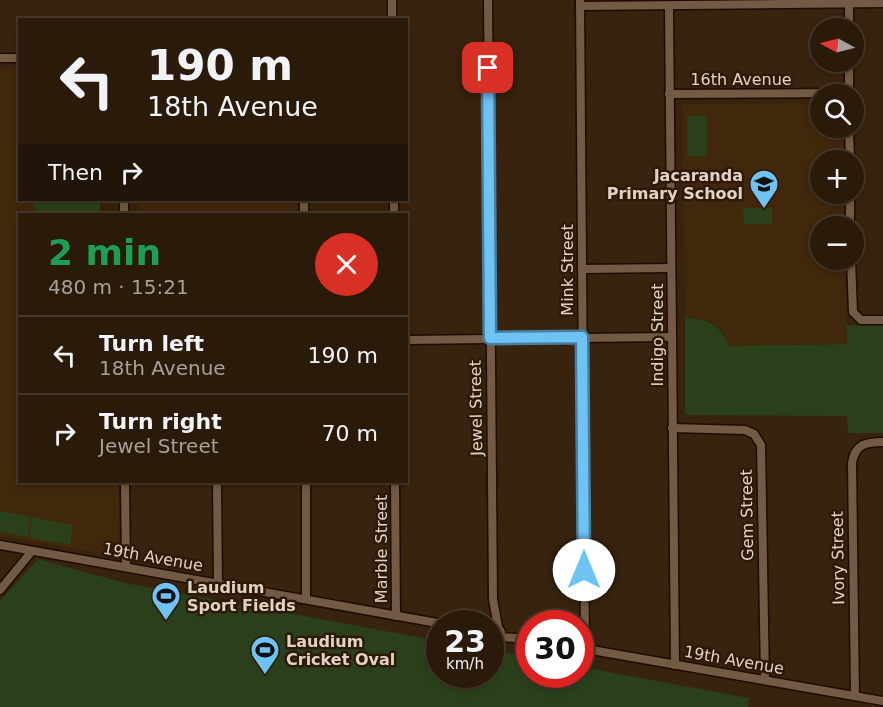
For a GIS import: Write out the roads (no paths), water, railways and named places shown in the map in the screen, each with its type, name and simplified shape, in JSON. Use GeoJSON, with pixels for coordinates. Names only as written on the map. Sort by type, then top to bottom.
{"type":"FeatureCollection","features":[{"type":"Feature","properties":{"kind":"street"},"geometry":{"type":"LineString","coordinates":[[392,0],[392,18]]}},
{"type":"Feature","properties":{"kind":"street","name":"Jewel Street"},"geometry":{"type":"LineString","coordinates":[[488,0],[494,610]]}},
{"type":"Feature","properties":{"kind":"street"},"geometry":{"type":"LineString","coordinates":[[580,3],[669,6],[762,2],[883,3]]}},
{"type":"Feature","properties":{"kind":"street","name":"Mink Street"},"geometry":{"type":"LineString","coordinates":[[580,3],[583,610]]}},
{"type":"Feature","properties":{"kind":"street"},"geometry":{"type":"LineString","coordinates":[[849,4],[849,18]]}},
{"type":"Feature","properties":{"kind":"street","name":"Indigo Street"},"geometry":{"type":"LineString","coordinates":[[669,6],[675,665]]}},
{"type":"Feature","properties":{"kind":"street"},"geometry":{"type":"LineString","coordinates":[[0,58],[18,58]]}},
{"type":"Feature","properties":{"kind":"street","name":"16th Avenue"},"geometry":{"type":"LineString","coordinates":[[669,94],[810,94]]}},
{"type":"Feature","properties":{"kind":"street"},"geometry":{"type":"LineString","coordinates":[[582,269],[671,268]]}},
{"type":"Feature","properties":{"kind":"street"},"geometry":{"type":"LineString","coordinates":[[851,270],[853,312],[864,321],[883,320]]}},
{"type":"Feature","properties":{"kind":"street"},"geometry":{"type":"LineString","coordinates":[[408,340],[672,337]]}},
{"type":"Feature","properties":{"kind":"street","name":"Gem Street"},"geometry":{"type":"LineString","coordinates":[[672,428],[745,430],[754,434],[761,445],[765,680]]}},
{"type":"Feature","properties":{"kind":"street","name":"Ivory Street"},"geometry":{"type":"LineString","coordinates":[[855,696],[852,463],[856,450],[861,445],[883,442]]}},
{"type":"Feature","properties":{"kind":"street"},"geometry":{"type":"LineString","coordinates":[[126,483],[126,567]]}},
{"type":"Feature","properties":{"kind":"street"},"geometry":{"type":"LineString","coordinates":[[217,483],[218,583]]}},
{"type":"Feature","properties":{"kind":"street"},"geometry":{"type":"LineString","coordinates":[[306,483],[306,599]]}},
{"type":"Feature","properties":{"kind":"street","name":"Marble Street"},"geometry":{"type":"LineString","coordinates":[[396,483],[396,616]]}},
{"type":"Feature","properties":{"kind":"street","name":"19th Avenue"},"geometry":{"type":"LineString","coordinates":[[0,545],[426,621]]}},
{"type":"Feature","properties":{"kind":"street"},"geometry":{"type":"LineString","coordinates":[[0,590],[32,551]]}},
{"type":"Feature","properties":{"kind":"street","name":"19th Avenue"},"geometry":{"type":"LineString","coordinates":[[594,650],[883,701]]}},
{"type":"Feature","properties":{"kind":"place","name":"Jacaranda Primary School"},"geometry":{"type":"Point","coordinates":[764,210]}},
{"type":"Feature","properties":{"kind":"place","name":"Laudium Sport Fields"},"geometry":{"type":"Point","coordinates":[166,622]}},
{"type":"Feature","properties":{"kind":"place","name":"Laudium Cricket Oval"},"geometry":{"type":"Point","coordinates":[265,676]}}]}
